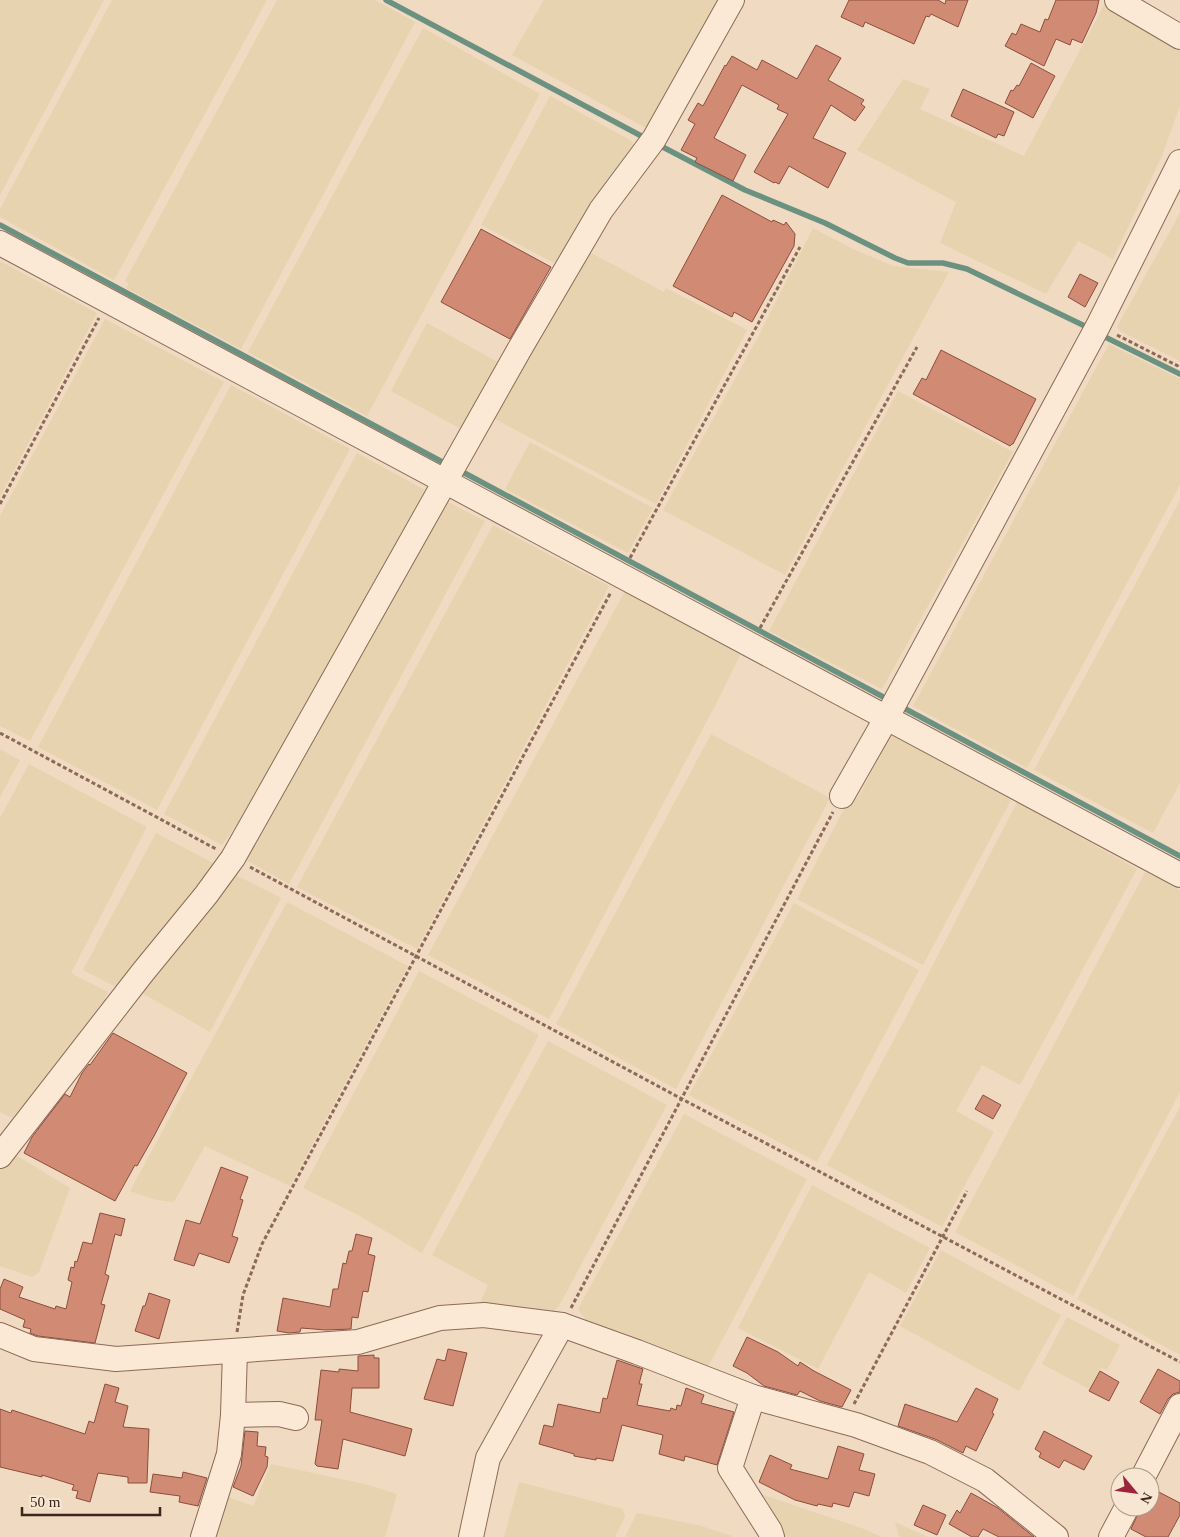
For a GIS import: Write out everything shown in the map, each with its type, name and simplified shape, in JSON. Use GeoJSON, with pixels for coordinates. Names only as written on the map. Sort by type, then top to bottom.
{"type":"FeatureCollection","features":[{"type":"Feature","properties":{"kind":"street"},"geometry":{"type":"LineString","coordinates":[[0,1156],[233,858],[444,482],[600,210],[654,139],[732,0]]}},
{"type":"Feature","properties":{"kind":"street"},"geometry":{"type":"LineString","coordinates":[[1117,0],[1180,37]]}},
{"type":"Feature","properties":{"kind":"street"},"geometry":{"type":"LineString","coordinates":[[842,796],[887,717],[1098,326],[1180,162]]}},
{"type":"Feature","properties":{"kind":"street"},"geometry":{"type":"LineString","coordinates":[[0,243],[1180,875]]}},
{"type":"Feature","properties":{"kind":"street"},"geometry":{"type":"LineString","coordinates":[[3,1342],[34,1349],[116,1359],[358,1342],[440,1318],[484,1315],[562,1325],[753,1397],[845,1422],[930,1452],[985,1480],[1056,1537]]}},
{"type":"Feature","properties":{"kind":"street"},"geometry":{"type":"LineString","coordinates":[[471,1537],[488,1458],[562,1325]]}},
{"type":"Feature","properties":{"kind":"street"},"geometry":{"type":"LineString","coordinates":[[203,1537],[229,1454],[233,1414],[234,1351]]}},
{"type":"Feature","properties":{"kind":"street"},"geometry":{"type":"LineString","coordinates":[[753,1397],[730,1468],[772,1537]]}},
{"type":"Feature","properties":{"kind":"street"},"geometry":{"type":"LineString","coordinates":[[1148,1467],[1180,1406]]}},
{"type":"Feature","properties":{"kind":"street"},"geometry":{"type":"LineString","coordinates":[[233,1414],[279,1414],[296,1418]]}},
{"type":"Feature","properties":{"kind":"street"},"geometry":{"type":"LineString","coordinates":[[1119,1534],[1124,1517]]}},
{"type":"Feature","properties":{"kind":"path"},"geometry":{"type":"LineString","coordinates":[[234,1351],[243,1295],[262,1244],[418,956],[620,575],[800,247]]}},
{"type":"Feature","properties":{"kind":"path"},"geometry":{"type":"LineString","coordinates":[[0,504],[108,300]]}},
{"type":"Feature","properties":{"kind":"path"},"geometry":{"type":"LineString","coordinates":[[1098,326],[1180,367]]}},
{"type":"Feature","properties":{"kind":"path"},"geometry":{"type":"LineString","coordinates":[[751,645],[917,347]]}},
{"type":"Feature","properties":{"kind":"path"},"geometry":{"type":"LineString","coordinates":[[0,733],[682,1099],[1180,1362]]}},
{"type":"Feature","properties":{"kind":"path"},"geometry":{"type":"LineString","coordinates":[[562,1325],[842,796]]}},
{"type":"Feature","properties":{"kind":"path"},"geometry":{"type":"LineString","coordinates":[[845,1422],[967,1191]]}},
{"type":"Feature","properties":{"kind":"shaded area"},"geometry":{"type":"Polygon","coordinates":[[[0,0],[104,0],[0,195],[0,0]]]}},
{"type":"Feature","properties":{"kind":"shaded area"},"geometry":{"type":"Polygon","coordinates":[[[112,0],[267,0],[114,280],[0,217],[0,209],[112,0]]]}},
{"type":"Feature","properties":{"kind":"shaded area"},"geometry":{"type":"Polygon","coordinates":[[[277,0],[375,0],[415,22],[241,349],[126,288],[129,284],[125,281],[277,0]]]}},
{"type":"Feature","properties":{"kind":"shaded area"},"geometry":{"type":"Polygon","coordinates":[[[544,0],[722,0],[651,127],[646,128],[512,55],[544,0]]]}},
{"type":"Feature","properties":{"kind":"shaded area"},"geometry":{"type":"Polygon","coordinates":[[[1106,1],[1180,44],[1180,106],[1161,158],[1113,259],[1078,241],[1046,294],[940,243],[956,202],[857,150],[903,79],[930,89],[920,109],[1024,156],[1106,1]]]}},
{"type":"Feature","properties":{"kind":"shaded area"},"geometry":{"type":"Polygon","coordinates":[[[423,28],[540,94],[367,416],[248,352],[423,28]]]}},
{"type":"Feature","properties":{"kind":"shaded area"},"geometry":{"type":"Polygon","coordinates":[[[550,96],[630,140],[635,145],[606,182],[605,188],[554,263],[481,225],[550,96]]]}},
{"type":"Feature","properties":{"kind":"shaded area"},"geometry":{"type":"Polygon","coordinates":[[[1180,213],[1180,361],[1120,331],[1117,327],[1180,213]]]}},
{"type":"Feature","properties":{"kind":"shaded area"},"geometry":{"type":"Polygon","coordinates":[[[813,228],[851,248],[893,266],[949,272],[785,575],[663,510],[758,337],[813,228]]]}},
{"type":"Feature","properties":{"kind":"shaded area"},"geometry":{"type":"Polygon","coordinates":[[[584,249],[664,292],[666,288],[747,330],[656,504],[487,415],[584,249]]]}},
{"type":"Feature","properties":{"kind":"shaded area"},"geometry":{"type":"Polygon","coordinates":[[[0,261],[97,313],[0,497],[0,261]]]}},
{"type":"Feature","properties":{"kind":"shaded area"},"geometry":{"type":"Polygon","coordinates":[[[105,319],[224,382],[30,741],[0,726],[0,516],[105,319]]]}},
{"type":"Feature","properties":{"kind":"shaded area"},"geometry":{"type":"Polygon","coordinates":[[[427,323],[498,362],[461,429],[391,391],[427,323]]]}},
{"type":"Feature","properties":{"kind":"shaded area"},"geometry":{"type":"Polygon","coordinates":[[[1109,344],[1180,379],[1180,485],[1027,768],[913,706],[1109,344]]]}},
{"type":"Feature","properties":{"kind":"shaded area"},"geometry":{"type":"Polygon","coordinates":[[[231,385],[350,449],[157,810],[38,747],[231,385]]]}},
{"type":"Feature","properties":{"kind":"shaded area"},"geometry":{"type":"Polygon","coordinates":[[[898,391],[1013,452],[882,689],[769,631],[898,391]]]}},
{"type":"Feature","properties":{"kind":"shaded area"},"geometry":{"type":"Polygon","coordinates":[[[530,442],[653,508],[628,553],[505,489],[530,442]]]}},
{"type":"Feature","properties":{"kind":"shaded area"},"geometry":{"type":"Polygon","coordinates":[[[357,453],[425,490],[278,754],[238,823],[222,845],[164,814],[357,453]]]}},
{"type":"Feature","properties":{"kind":"shaded area"},"geometry":{"type":"Polygon","coordinates":[[[1180,500],[1180,783],[1153,833],[1034,770],[1180,500]]]}},
{"type":"Feature","properties":{"kind":"shaded area"},"geometry":{"type":"Polygon","coordinates":[[[448,502],[485,521],[289,884],[244,859],[448,502]]]}},
{"type":"Feature","properties":{"kind":"shaded area"},"geometry":{"type":"Polygon","coordinates":[[[493,525],[609,586],[417,949],[297,887],[493,525]]]}},
{"type":"Feature","properties":{"kind":"shaded area"},"geometry":{"type":"Polygon","coordinates":[[[625,591],[740,655],[549,1019],[428,955],[625,591]]]}},
{"type":"Feature","properties":{"kind":"shaded area"},"geometry":{"type":"Polygon","coordinates":[[[711,734],[830,798],[676,1089],[556,1024],[711,734]]]}},
{"type":"Feature","properties":{"kind":"shaded area"},"geometry":{"type":"Polygon","coordinates":[[[891,735],[1011,800],[923,965],[797,899],[846,805],[859,796],[891,735]]]}},
{"type":"Feature","properties":{"kind":"shaded area"},"geometry":{"type":"Polygon","coordinates":[[[0,749],[20,760],[0,797],[0,749]]]}},
{"type":"Feature","properties":{"kind":"shaded area"},"geometry":{"type":"Polygon","coordinates":[[[29,764],[147,827],[71,973],[108,992],[105,998],[110,1001],[12,1118],[0,1112],[0,818],[29,764]]]}},
{"type":"Feature","properties":{"kind":"shaded area"},"geometry":{"type":"Polygon","coordinates":[[[1017,802],[1137,869],[1020,1085],[982,1065],[956,1111],[994,1132],[942,1227],[827,1165],[1017,802]]]}},
{"type":"Feature","properties":{"kind":"shaded area"},"geometry":{"type":"Polygon","coordinates":[[[156,833],[213,863],[177,917],[120,989],[83,970],[156,833]]]}},
{"type":"Feature","properties":{"kind":"shaded area"},"geometry":{"type":"Polygon","coordinates":[[[1145,872],[1180,890],[1180,1092],[1073,1296],[955,1232],[1145,872]]]}},
{"type":"Feature","properties":{"kind":"shaded area"},"geometry":{"type":"Polygon","coordinates":[[[232,873],[281,898],[210,1032],[142,993],[199,923],[232,873]]]}},
{"type":"Feature","properties":{"kind":"shaded area"},"geometry":{"type":"Polygon","coordinates":[[[287,902],[408,966],[290,1186],[205,1146],[174,1202],[156,1200],[130,1191],[287,902]]]}},
{"type":"Feature","properties":{"kind":"shaded area"},"geometry":{"type":"Polygon","coordinates":[[[794,903],[919,970],[817,1162],[689,1095],[794,903]]]}},
{"type":"Feature","properties":{"kind":"shaded area"},"geometry":{"type":"Polygon","coordinates":[[[419,971],[539,1035],[422,1253],[358,1215],[303,1188],[419,971]]]}},
{"type":"Feature","properties":{"kind":"shaded area"},"geometry":{"type":"Polygon","coordinates":[[[548,1041],[667,1105],[559,1306],[549,1316],[478,1307],[488,1285],[432,1255],[548,1041]]]}},
{"type":"Feature","properties":{"kind":"shaded area"},"geometry":{"type":"Polygon","coordinates":[[[1180,1107],[1180,1355],[1077,1299],[1180,1107]]]}},
{"type":"Feature","properties":{"kind":"shaded area"},"geometry":{"type":"Polygon","coordinates":[[[684,1114],[807,1179],[708,1367],[704,1368],[620,1331],[590,1326],[578,1309],[684,1114]]]}},
{"type":"Feature","properties":{"kind":"shaded area"},"geometry":{"type":"Polygon","coordinates":[[[12,1153],[70,1188],[39,1272],[32,1277],[0,1266],[0,1169],[12,1153]]]}},
{"type":"Feature","properties":{"kind":"shaded area"},"geometry":{"type":"Polygon","coordinates":[[[812,1185],[930,1248],[906,1293],[869,1272],[818,1369],[738,1328],[812,1185]]]}},
{"type":"Feature","properties":{"kind":"shaded area"},"geometry":{"type":"Polygon","coordinates":[[[941,1250],[1061,1315],[1019,1391],[900,1326],[941,1250]]]}},
{"type":"Feature","properties":{"kind":"shaded area"},"geometry":{"type":"Polygon","coordinates":[[[1067,1317],[1120,1345],[1107,1370],[1101,1368],[1089,1389],[1042,1364],[1067,1317]]]}},
{"type":"Feature","properties":{"kind":"shaded area"},"geometry":{"type":"Polygon","coordinates":[[[271,1464],[369,1485],[397,1494],[385,1537],[211,1537],[226,1496],[253,1506],[271,1464]]]}},
{"type":"Feature","properties":{"kind":"shaded area"},"geometry":{"type":"Polygon","coordinates":[[[519,1482],[623,1509],[625,1517],[615,1537],[504,1537],[519,1482]]]}},
{"type":"Feature","properties":{"kind":"shaded area"},"geometry":{"type":"Polygon","coordinates":[[[749,1490],[864,1529],[882,1537],[782,1537],[749,1490]]]}},
{"type":"Feature","properties":{"kind":"shaded area"},"geometry":{"type":"Polygon","coordinates":[[[637,1513],[698,1525],[732,1536],[625,1537],[637,1513]]]}},
{"type":"Feature","properties":{"kind":"shaded area"},"geometry":{"type":"Polygon","coordinates":[[[895,1522],[928,1537],[899,1537],[895,1522]]]}},
{"type":"Feature","properties":{"kind":"building"},"geometry":{"type":"Polygon","coordinates":[[[849,0],[938,0],[945,4],[946,0],[968,0],[958,27],[931,14],[929,17],[926,16],[914,44],[865,22],[863,27],[841,17],[849,0]]]}},
{"type":"Feature","properties":{"kind":"building"},"geometry":{"type":"Polygon","coordinates":[[[1056,0],[1099,0],[1096,13],[1082,43],[1072,39],[1070,45],[1056,39],[1044,66],[1005,46],[1012,33],[1016,35],[1021,24],[1040,32],[1045,19],[1048,20],[1056,0]]]}},
{"type":"Feature","properties":{"kind":"building"},"geometry":{"type":"Polygon","coordinates":[[[816,45],[841,58],[828,80],[864,100],[861,104],[865,107],[855,121],[831,105],[813,138],[846,153],[828,188],[789,166],[779,184],[754,172],[788,114],[777,109],[779,105],[742,85],[714,138],[746,155],[733,181],[695,162],[697,158],[681,150],[695,124],[688,120],[698,103],[703,106],[725,65],[732,56],[757,70],[762,60],[797,79],[816,45]]]}},
{"type":"Feature","properties":{"kind":"building"},"geometry":{"type":"Polygon","coordinates":[[[1031,63],[1055,76],[1033,118],[1005,103],[1011,90],[1013,91],[1017,85],[1019,86],[1031,63]]]}},
{"type":"Feature","properties":{"kind":"building"},"geometry":{"type":"Polygon","coordinates":[[[963,89],[1014,112],[1004,136],[998,134],[996,138],[951,116],[963,89]]]}},
{"type":"Feature","properties":{"kind":"building"},"geometry":{"type":"Polygon","coordinates":[[[722,195],[772,222],[773,220],[784,225],[786,222],[795,234],[794,246],[752,322],[734,312],[732,317],[673,286],[722,195]]]}},
{"type":"Feature","properties":{"kind":"building"},"geometry":{"type":"Polygon","coordinates":[[[481,229],[551,267],[510,339],[441,302],[481,229]]]}},
{"type":"Feature","properties":{"kind":"building"},"geometry":{"type":"Polygon","coordinates":[[[1080,274],[1098,283],[1085,307],[1068,297],[1080,274]]]}},
{"type":"Feature","properties":{"kind":"building"},"geometry":{"type":"Polygon","coordinates":[[[941,350],[1036,399],[1013,444],[1010,446],[913,394],[922,378],[926,380],[941,350]]]}},
{"type":"Feature","properties":{"kind":"building"},"geometry":{"type":"Polygon","coordinates":[[[113,1033],[187,1073],[154,1136],[115,1201],[24,1153],[32,1137],[65,1094],[70,1097],[82,1073],[113,1033]]]}},
{"type":"Feature","properties":{"kind":"building"},"geometry":{"type":"Polygon","coordinates":[[[983,1095],[1001,1105],[993,1119],[975,1109],[983,1095]]]}},
{"type":"Feature","properties":{"kind":"building"},"geometry":{"type":"Polygon","coordinates":[[[221,1167],[248,1177],[240,1199],[243,1200],[232,1236],[238,1238],[229,1263],[199,1253],[194,1266],[174,1260],[186,1220],[200,1224],[221,1167]]]}},
{"type":"Feature","properties":{"kind":"building"},"geometry":{"type":"Polygon","coordinates":[[[100,1213],[125,1219],[121,1236],[115,1234],[105,1274],[109,1276],[101,1304],[105,1305],[95,1343],[38,1336],[30,1333],[31,1329],[23,1327],[25,1320],[0,1309],[0,1289],[4,1279],[23,1287],[19,1297],[55,1309],[56,1306],[66,1309],[72,1282],[68,1280],[71,1267],[74,1268],[75,1261],[77,1262],[83,1242],[92,1244],[100,1213]]]}},
{"type":"Feature","properties":{"kind":"building"},"geometry":{"type":"Polygon","coordinates":[[[356,1234],[372,1238],[368,1254],[375,1256],[368,1292],[363,1291],[358,1318],[352,1317],[351,1329],[301,1328],[300,1332],[277,1331],[283,1298],[330,1307],[333,1289],[338,1289],[343,1263],[346,1264],[349,1251],[352,1251],[356,1234]]]}},
{"type":"Feature","properties":{"kind":"building"},"geometry":{"type":"Polygon","coordinates":[[[149,1293],[170,1300],[159,1339],[135,1331],[149,1293]]]}},
{"type":"Feature","properties":{"kind":"building"},"geometry":{"type":"Polygon","coordinates":[[[747,1337],[778,1352],[798,1366],[800,1362],[851,1390],[842,1407],[820,1401],[800,1391],[797,1395],[764,1386],[747,1373],[733,1366],[747,1337]]]}},
{"type":"Feature","properties":{"kind":"building"},"geometry":{"type":"Polygon","coordinates":[[[448,1349],[467,1353],[453,1406],[424,1399],[437,1359],[445,1361],[448,1349]]]}},
{"type":"Feature","properties":{"kind":"building"},"geometry":{"type":"Polygon","coordinates":[[[374,1355],[374,1358],[379,1358],[379,1388],[352,1388],[350,1412],[412,1429],[405,1456],[343,1439],[338,1469],[317,1466],[315,1464],[322,1420],[315,1420],[321,1370],[339,1372],[339,1369],[358,1371],[358,1356],[374,1355]]]}},
{"type":"Feature","properties":{"kind":"building"},"geometry":{"type":"Polygon","coordinates":[[[617,1360],[643,1369],[637,1405],[670,1411],[671,1408],[676,1410],[677,1405],[681,1406],[686,1388],[704,1395],[701,1403],[734,1412],[717,1465],[685,1456],[684,1461],[659,1454],[663,1435],[622,1425],[613,1461],[574,1456],[574,1454],[539,1444],[544,1425],[553,1427],[558,1404],[600,1413],[603,1398],[607,1399],[617,1360]]]}},
{"type":"Feature","properties":{"kind":"building"},"geometry":{"type":"Polygon","coordinates":[[[1158,1369],[1180,1381],[1180,1392],[1173,1394],[1168,1399],[1160,1414],[1140,1402],[1158,1369]]]}},
{"type":"Feature","properties":{"kind":"building"},"geometry":{"type":"Polygon","coordinates":[[[1100,1371],[1119,1382],[1109,1401],[1089,1391],[1100,1371]]]}},
{"type":"Feature","properties":{"kind":"building"},"geometry":{"type":"Polygon","coordinates":[[[105,1384],[119,1388],[115,1402],[128,1406],[123,1427],[149,1429],[147,1483],[128,1483],[128,1477],[98,1473],[90,1502],[76,1498],[78,1491],[72,1490],[74,1485],[42,1475],[42,1477],[0,1467],[0,1409],[11,1413],[12,1410],[85,1434],[89,1421],[94,1423],[105,1384]]]}},
{"type":"Feature","properties":{"kind":"building"},"geometry":{"type":"Polygon","coordinates":[[[976,1388],[998,1399],[992,1413],[994,1414],[976,1451],[966,1446],[963,1453],[935,1439],[898,1426],[905,1404],[957,1422],[976,1388]]]}},
{"type":"Feature","properties":{"kind":"building"},"geometry":{"type":"Polygon","coordinates":[[[245,1431],[258,1432],[257,1446],[266,1447],[265,1456],[268,1457],[267,1467],[253,1496],[233,1487],[241,1466],[245,1431]]]}},
{"type":"Feature","properties":{"kind":"building"},"geometry":{"type":"Polygon","coordinates":[[[1044,1431],[1092,1456],[1084,1470],[1064,1460],[1059,1468],[1039,1457],[1041,1453],[1035,1449],[1044,1431]]]}},
{"type":"Feature","properties":{"kind":"building"},"geometry":{"type":"Polygon","coordinates":[[[838,1446],[864,1454],[859,1470],[875,1474],[869,1496],[854,1492],[849,1507],[833,1503],[832,1507],[818,1504],[817,1506],[795,1500],[759,1482],[770,1455],[792,1465],[790,1469],[828,1479],[838,1446]]]}},
{"type":"Feature","properties":{"kind":"building"},"geometry":{"type":"Polygon","coordinates":[[[183,1472],[207,1478],[198,1506],[179,1502],[180,1496],[150,1492],[153,1474],[182,1478],[183,1472]]]}},
{"type":"Feature","properties":{"kind":"building"},"geometry":{"type":"Polygon","coordinates":[[[971,1493],[998,1508],[1034,1537],[999,1537],[983,1529],[978,1537],[972,1537],[949,1524],[957,1510],[960,1513],[971,1493]]]}},
{"type":"Feature","properties":{"kind":"building"},"geometry":{"type":"Polygon","coordinates":[[[1160,1493],[1180,1503],[1180,1515],[1168,1537],[1146,1537],[1131,1529],[1136,1517],[1160,1517],[1160,1493]]]}},
{"type":"Feature","properties":{"kind":"building"},"geometry":{"type":"Polygon","coordinates":[[[923,1505],[946,1515],[937,1535],[914,1525],[923,1505]]]}},
{"type":"Feature","properties":{"kind":"waterway"},"geometry":{"type":"LineString","coordinates":[[386,0],[647,139]]}},
{"type":"Feature","properties":{"kind":"waterway"},"geometry":{"type":"LineString","coordinates":[[657,144],[745,190],[825,223],[895,258],[908,263],[943,263],[967,269],[1091,329]]}},
{"type":"Feature","properties":{"kind":"waterway"},"geometry":{"type":"LineString","coordinates":[[0,225],[448,465]]}},
{"type":"Feature","properties":{"kind":"waterway"},"geometry":{"type":"LineString","coordinates":[[1099,334],[1180,374]]}},
{"type":"Feature","properties":{"kind":"waterway"},"geometry":{"type":"LineString","coordinates":[[459,470],[889,700]]}},
{"type":"Feature","properties":{"kind":"waterway"},"geometry":{"type":"LineString","coordinates":[[900,706],[1180,856]]}}]}
